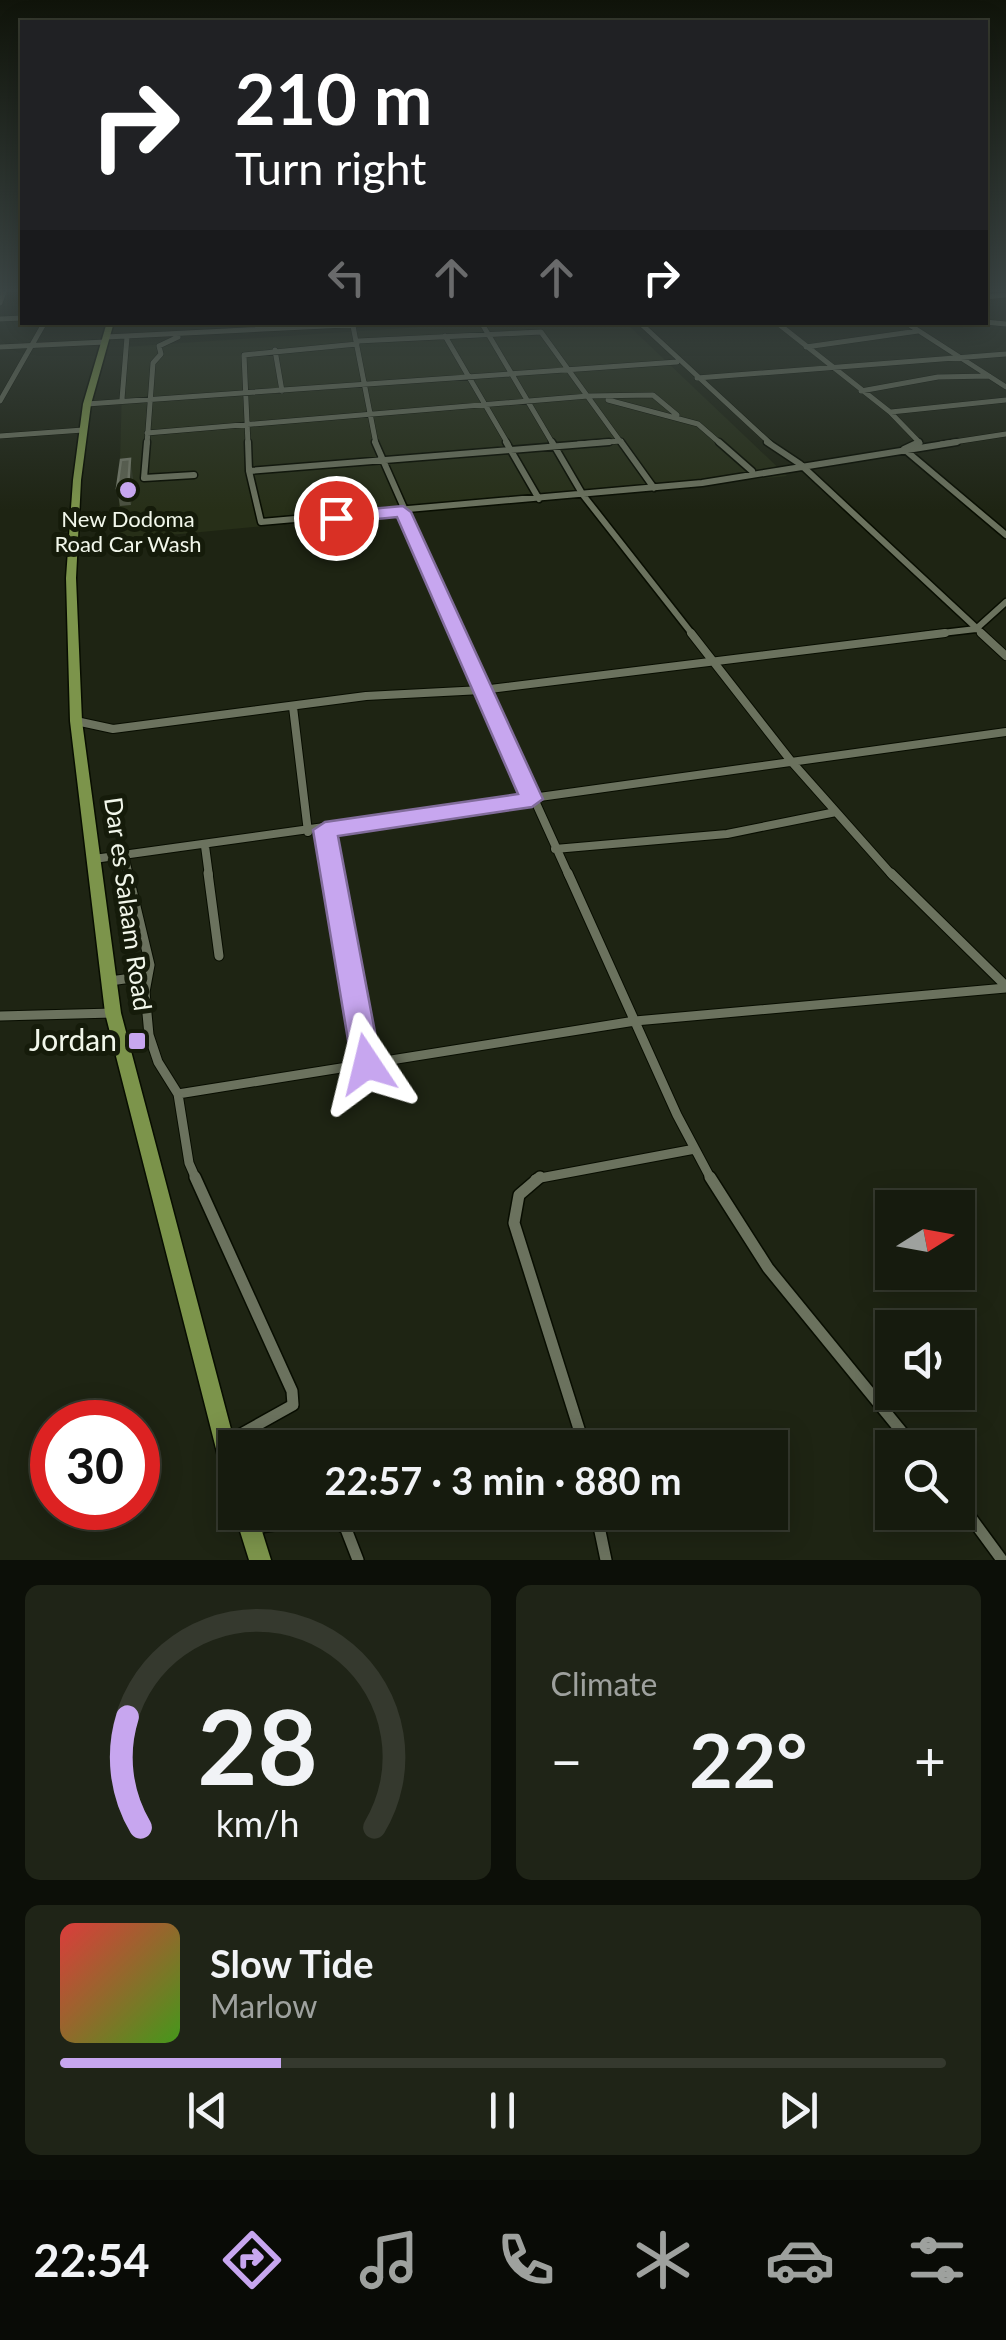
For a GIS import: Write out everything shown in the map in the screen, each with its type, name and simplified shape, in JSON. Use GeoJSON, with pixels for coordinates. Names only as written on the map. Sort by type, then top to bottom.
{"type":"FeatureCollection","features":[{"type":"Feature","properties":{"kind":"highway","name":"Dar es Salaam Road"},"geometry":{"type":"LineString","coordinates":[[99,365],[83,430],[71,578],[76,720],[92,860],[113,1013],[222,1430]]}},
{"type":"Feature","properties":{"kind":"highway"},"geometry":{"type":"LineString","coordinates":[[251,1530],[260,1560]]}},
{"type":"Feature","properties":{"kind":"street"},"geometry":{"type":"LineString","coordinates":[[0,401],[19,365]]}},
{"type":"Feature","properties":{"kind":"street"},"geometry":{"type":"LineString","coordinates":[[122,399],[124,365]]}},
{"type":"Feature","properties":{"kind":"street"},"geometry":{"type":"LineString","coordinates":[[156,365],[145,478],[194,475]]}},
{"type":"Feature","properties":{"kind":"street"},"geometry":{"type":"LineString","coordinates":[[244,365],[249,472],[261,522],[654,488],[1006,434]]}},
{"type":"Feature","properties":{"kind":"street"},"geometry":{"type":"LineString","coordinates":[[277,365],[282,391]]}},
{"type":"Feature","properties":{"kind":"street"},"geometry":{"type":"LineString","coordinates":[[360,365],[366,413],[380,459],[482,690],[695,1149],[768,1268],[900,1430]]}},
{"type":"Feature","properties":{"kind":"street"},"geometry":{"type":"LineString","coordinates":[[461,365],[538,499]]}},
{"type":"Feature","properties":{"kind":"street"},"geometry":{"type":"LineString","coordinates":[[508,365],[583,495],[791,762],[920,904],[1006,987]]}},
{"type":"Feature","properties":{"kind":"street"},"geometry":{"type":"LineString","coordinates":[[568,365],[654,488]]}},
{"type":"Feature","properties":{"kind":"street"},"geometry":{"type":"LineString","coordinates":[[88,404],[640,365]]}},
{"type":"Feature","properties":{"kind":"street"},"geometry":{"type":"LineString","coordinates":[[680,365],[778,451],[800,464],[1006,656]]}},
{"type":"Feature","properties":{"kind":"street"},"geometry":{"type":"LineString","coordinates":[[827,365],[890,412],[920,443],[904,449]]}},
{"type":"Feature","properties":{"kind":"street"},"geometry":{"type":"LineString","coordinates":[[696,378],[873,365]]}},
{"type":"Feature","properties":{"kind":"street"},"geometry":{"type":"LineString","coordinates":[[972,365],[1006,387]]}},
{"type":"Feature","properties":{"kind":"street"},"geometry":{"type":"LineString","coordinates":[[861,391],[938,377],[990,376]]}},
{"type":"Feature","properties":{"kind":"street"},"geometry":{"type":"LineString","coordinates":[[598,397],[653,395],[677,415]]}},
{"type":"Feature","properties":{"kind":"street"},"geometry":{"type":"LineString","coordinates":[[147,432],[588,396],[677,415],[704,428],[752,472]]}},
{"type":"Feature","properties":{"kind":"street"},"geometry":{"type":"LineString","coordinates":[[890,412],[1006,400]]}},
{"type":"Feature","properties":{"kind":"street"},"geometry":{"type":"LineString","coordinates":[[0,436],[83,430]]}},
{"type":"Feature","properties":{"kind":"street"},"geometry":{"type":"LineString","coordinates":[[249,472],[621,441]]}},
{"type":"Feature","properties":{"kind":"street"},"geometry":{"type":"LineString","coordinates":[[904,449],[1006,535]]}},
{"type":"Feature","properties":{"kind":"street"},"geometry":{"type":"LineString","coordinates":[[76,720],[113,729],[366,696],[482,690],[715,662],[976,628],[1006,602]]}},
{"type":"Feature","properties":{"kind":"street"},"geometry":{"type":"LineString","coordinates":[[293,707],[308,832]]}},
{"type":"Feature","properties":{"kind":"street"},"geometry":{"type":"LineString","coordinates":[[92,860],[1006,732]]}},
{"type":"Feature","properties":{"kind":"street"},"geometry":{"type":"LineString","coordinates":[[555,849],[642,838],[727,834],[836,812]]}},
{"type":"Feature","properties":{"kind":"street"},"geometry":{"type":"LineString","coordinates":[[325,830],[367,1064]]}},
{"type":"Feature","properties":{"kind":"street"},"geometry":{"type":"LineString","coordinates":[[205,846],[219,956]]}},
{"type":"Feature","properties":{"kind":"street"},"geometry":{"type":"LineString","coordinates":[[124,855],[148,947],[149,1035],[158,1062],[178,1094],[189,1163],[292,1391],[292,1405],[248,1430]]}},
{"type":"Feature","properties":{"kind":"street"},"geometry":{"type":"LineString","coordinates":[[110,981],[146,976]]}},
{"type":"Feature","properties":{"kind":"street"},"geometry":{"type":"LineString","coordinates":[[178,1094],[636,1021],[1006,987]]}},
{"type":"Feature","properties":{"kind":"street"},"geometry":{"type":"LineString","coordinates":[[0,1016],[113,1013]]}},
{"type":"Feature","properties":{"kind":"street"},"geometry":{"type":"LineString","coordinates":[[579,1430],[514,1223],[514,1206],[524,1186],[540,1176],[695,1149]]}},
{"type":"Feature","properties":{"kind":"street"},"geometry":{"type":"LineString","coordinates":[[975,1523],[1002,1560]]}},
{"type":"Feature","properties":{"kind":"street"},"geometry":{"type":"LineString","coordinates":[[346,1530],[358,1560]]}},
{"type":"Feature","properties":{"kind":"street"},"geometry":{"type":"LineString","coordinates":[[600,1530],[606,1560]]}},
{"type":"Feature","properties":{"kind":"shaded area"},"geometry":{"type":"Polygon","coordinates":[[[123,365],[670,365],[787,476],[118,540],[123,365]]]}},
{"type":"Feature","properties":{"kind":"building"},"geometry":{"type":"Polygon","coordinates":[[[130,459],[128,488],[117,488],[121,460],[130,459]]]}},
{"type":"Feature","properties":{"kind":"place","name":"New Dodoma Road Car Wash"},"geometry":{"type":"Point","coordinates":[128,490]}},
{"type":"Feature","properties":{"kind":"place","name":"Jordan"},"geometry":{"type":"Point","coordinates":[137,1041]}},
{"type":"Feature","properties":{"kind":"route"},"geometry":{"type":"LineString","coordinates":[[336,518],[403,512],[532,799],[325,830],[367,1064]]}}]}
